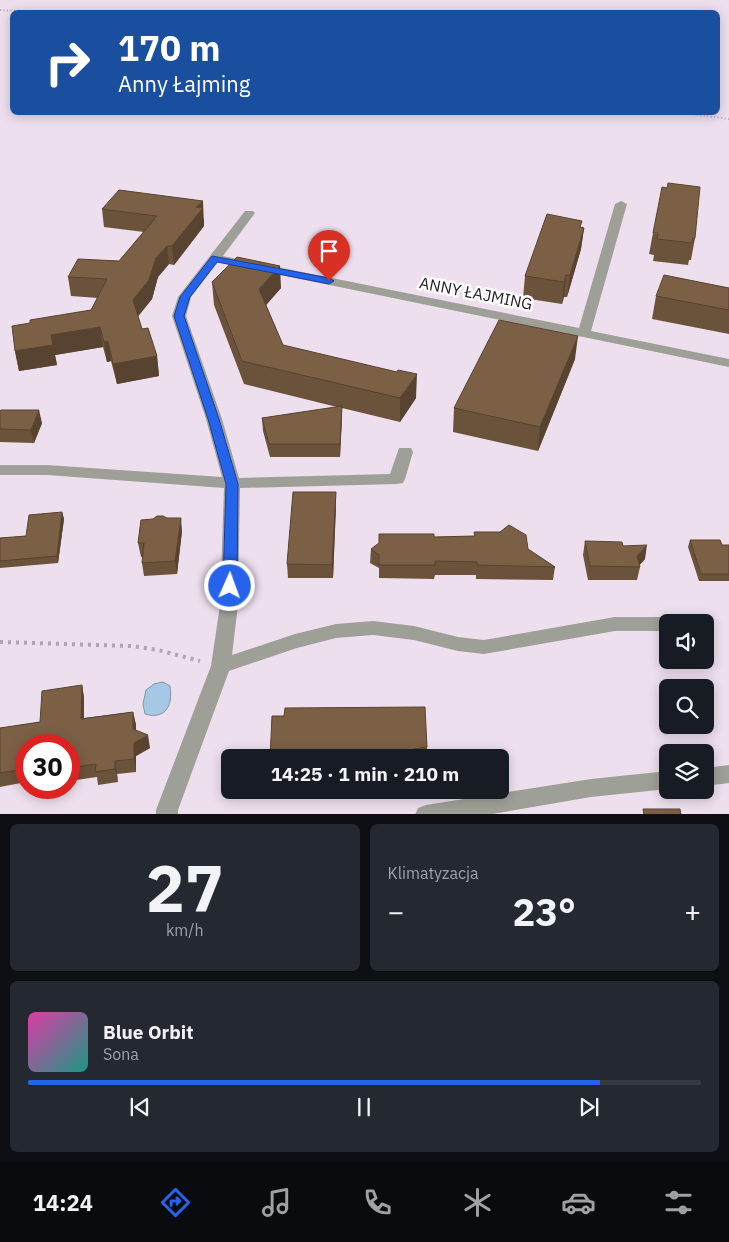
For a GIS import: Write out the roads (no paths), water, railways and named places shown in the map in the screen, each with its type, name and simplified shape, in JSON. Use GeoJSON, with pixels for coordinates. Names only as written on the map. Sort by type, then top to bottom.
{"type":"FeatureCollection","features":[{"type":"Feature","properties":{"kind":"street"},"geometry":{"type":"LineString","coordinates":[[584,333],[621,204]]}},
{"type":"Feature","properties":{"kind":"street"},"geometry":{"type":"LineString","coordinates":[[167,814],[221,666],[229,605],[232,484],[214,419],[179,316],[185,297],[249,213]]}},
{"type":"Feature","properties":{"kind":"street","name":"ANNY ŁAJMING"},"geometry":{"type":"LineString","coordinates":[[215,258],[729,363]]}},
{"type":"Feature","properties":{"kind":"street"},"geometry":{"type":"LineString","coordinates":[[0,470],[47,470],[232,484],[397,480],[405,452]]}},
{"type":"Feature","properties":{"kind":"street"},"geometry":{"type":"LineString","coordinates":[[221,666],[295,641],[336,631],[373,628],[414,632],[458,644],[484,646],[615,624],[659,624]]}},
{"type":"Feature","properties":{"kind":"street"},"geometry":{"type":"LineString","coordinates":[[714,775],[729,774]]}},
{"type":"Feature","properties":{"kind":"street"},"geometry":{"type":"LineString","coordinates":[[426,814],[592,788],[659,781]]}},
{"type":"Feature","properties":{"kind":"water"},"geometry":{"type":"Polygon","coordinates":[[[163,682],[170,686],[171,693],[167,709],[158,715],[145,714],[143,704],[146,690],[154,684],[163,682]]]}}]}
